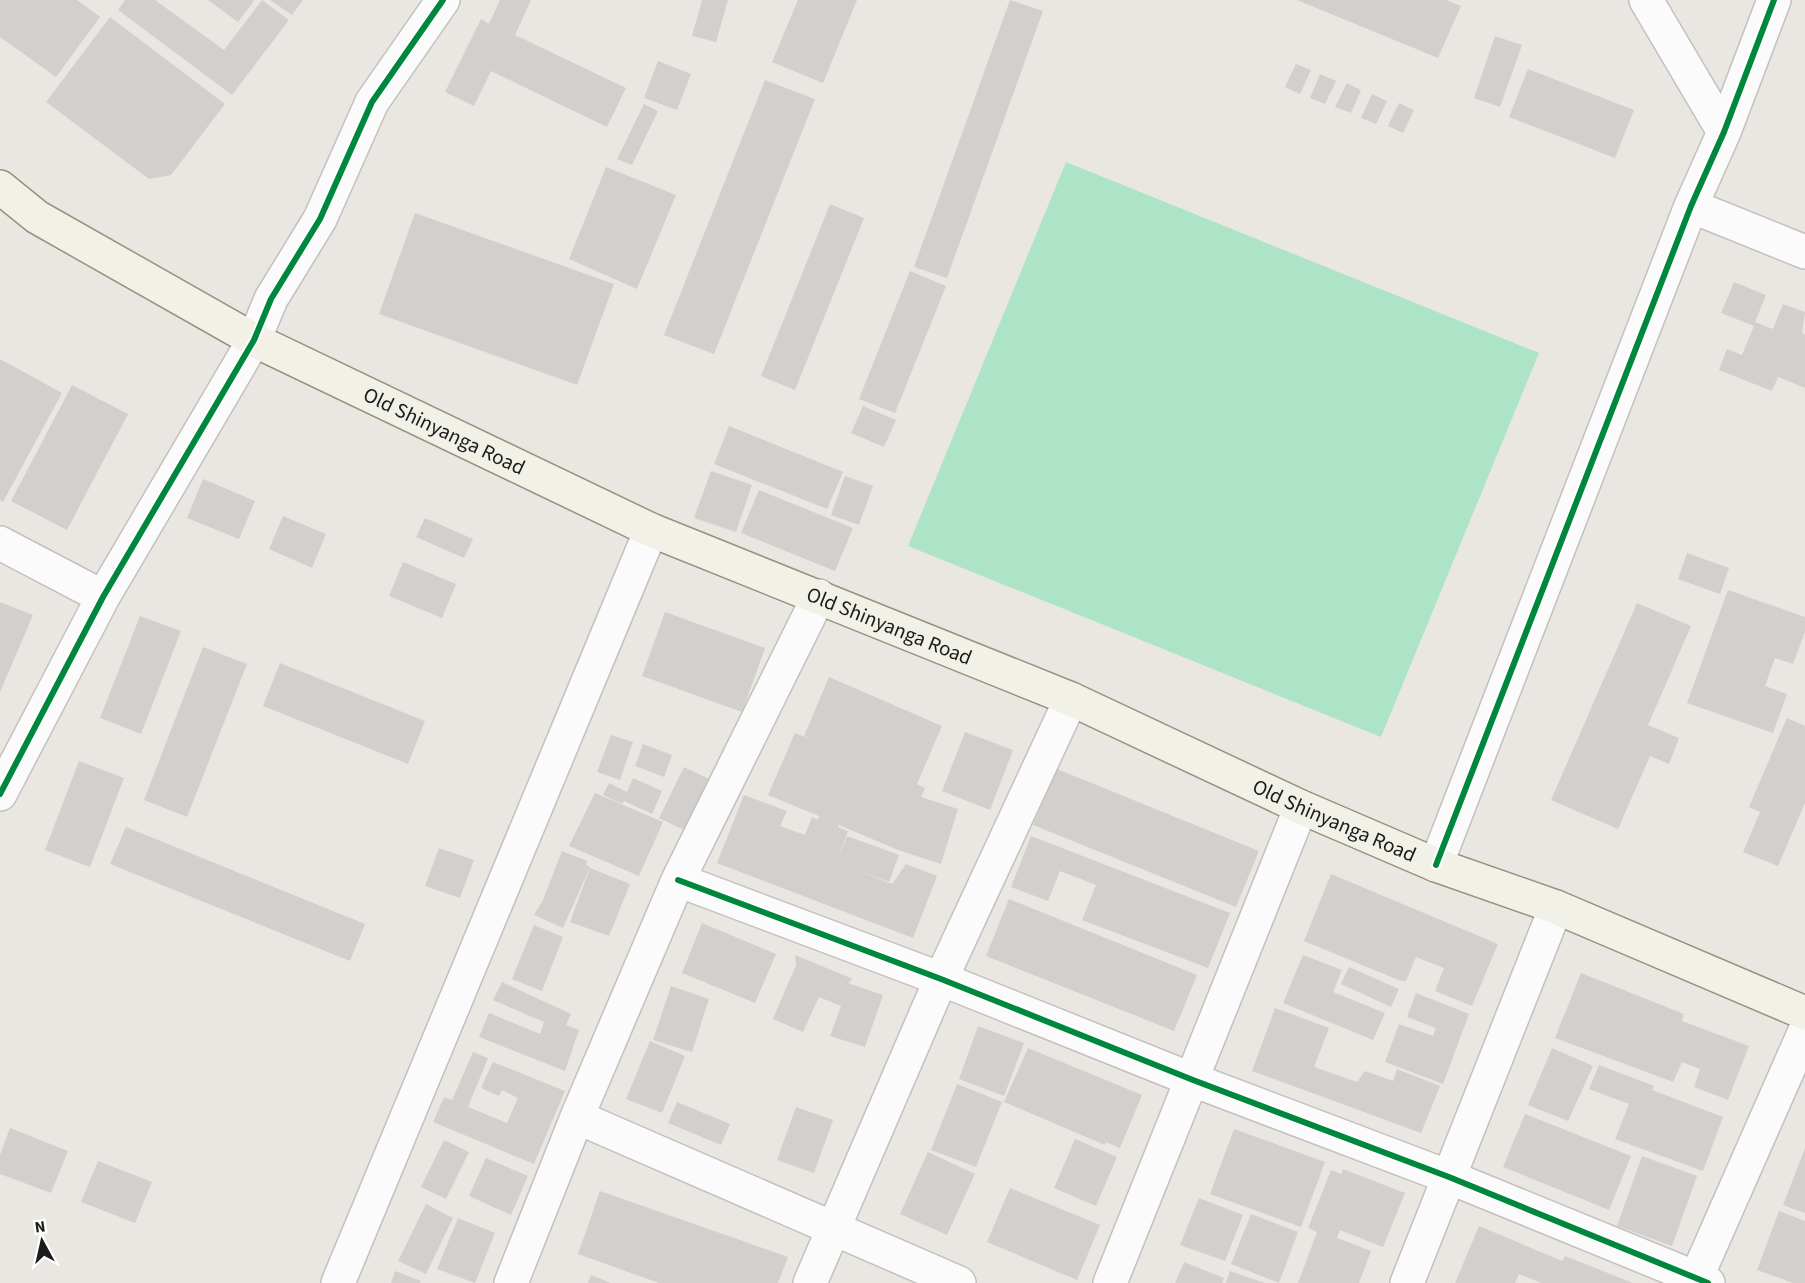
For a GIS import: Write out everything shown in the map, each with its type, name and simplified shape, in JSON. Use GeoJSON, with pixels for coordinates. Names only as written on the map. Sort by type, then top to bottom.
{"type":"FeatureCollection","features":[{"type":"Feature","properties":{"kind":"main road","name":"Old Shinyanga Road"},"geometry":{"type":"LineString","coordinates":[[0,187],[37,217],[254,340],[651,530],[1071,699],[1301,807],[1436,866],[1556,907],[1805,1013]]}},
{"type":"Feature","properties":{"kind":"street"},"geometry":{"type":"LineString","coordinates":[[0,794],[103,597],[254,340],[271,299],[320,219],[372,102],[443,0]]}},
{"type":"Feature","properties":{"kind":"street"},"geometry":{"type":"LineString","coordinates":[[1646,0],[1724,132]]}},
{"type":"Feature","properties":{"kind":"street"},"geometry":{"type":"LineString","coordinates":[[1436,866],[1691,206],[1724,132],[1774,0]]}},
{"type":"Feature","properties":{"kind":"street"},"geometry":{"type":"LineString","coordinates":[[1691,206],[1805,252]]}},
{"type":"Feature","properties":{"kind":"street"},"geometry":{"type":"LineString","coordinates":[[338,1283],[651,530]]}},
{"type":"Feature","properties":{"kind":"street"},"geometry":{"type":"LineString","coordinates":[[0,543],[103,597]]}},
{"type":"Feature","properties":{"kind":"street"},"geometry":{"type":"LineString","coordinates":[[511,1283],[577,1117],[678,880],[819,596]]}},
{"type":"Feature","properties":{"kind":"street"},"geometry":{"type":"LineString","coordinates":[[810,1283],[941,979],[1071,699]]}},
{"type":"Feature","properties":{"kind":"street"},"geometry":{"type":"LineString","coordinates":[[1110,1283],[1301,807]]}},
{"type":"Feature","properties":{"kind":"street"},"geometry":{"type":"LineString","coordinates":[[678,880],[941,979],[1193,1080],[1449,1177],[1699,1281],[1805,1031]]}},
{"type":"Feature","properties":{"kind":"street"},"geometry":{"type":"LineString","coordinates":[[1407,1283],[1556,907]]}},
{"type":"Feature","properties":{"kind":"street"},"geometry":{"type":"LineString","coordinates":[[577,1117],[959,1283]]}},
{"type":"Feature","properties":{"kind":"green space"},"geometry":{"type":"Polygon","coordinates":[[[1066,162],[1539,353],[1381,737],[908,546],[1066,162]]]}},
{"type":"Feature","properties":{"kind":"building"},"geometry":{"type":"Polygon","coordinates":[[[0,0],[77,0],[100,17],[56,77],[0,37],[0,0]]]}},
{"type":"Feature","properties":{"kind":"building"},"geometry":{"type":"Polygon","coordinates":[[[125,0],[155,0],[224,50],[262,0],[289,20],[232,95],[118,10],[125,0]]]}},
{"type":"Feature","properties":{"kind":"building"},"geometry":{"type":"Polygon","coordinates":[[[208,0],[252,0],[254,1],[238,22],[208,0]]]}},
{"type":"Feature","properties":{"kind":"building"},"geometry":{"type":"Polygon","coordinates":[[[270,0],[303,0],[292,15],[270,0]]]}},
{"type":"Feature","properties":{"kind":"building"},"geometry":{"type":"Polygon","coordinates":[[[500,0],[531,0],[515,35],[626,88],[607,127],[491,71],[474,106],[445,92],[481,19],[489,24],[500,0]]]}},
{"type":"Feature","properties":{"kind":"building"},"geometry":{"type":"Polygon","coordinates":[[[702,0],[728,0],[716,42],[692,36],[702,0]]]}},
{"type":"Feature","properties":{"kind":"building"},"geometry":{"type":"Polygon","coordinates":[[[798,0],[857,0],[823,83],[772,62],[798,0]]]}},
{"type":"Feature","properties":{"kind":"building"},"geometry":{"type":"Polygon","coordinates":[[[1010,0],[1043,11],[947,278],[914,267],[1010,0]]]}},
{"type":"Feature","properties":{"kind":"building"},"geometry":{"type":"Polygon","coordinates":[[[1297,0],[1446,0],[1461,6],[1438,58],[1297,0]]]}},
{"type":"Feature","properties":{"kind":"building"},"geometry":{"type":"Polygon","coordinates":[[[110,17],[225,104],[171,175],[149,179],[46,102],[110,17]]]}},
{"type":"Feature","properties":{"kind":"building"},"geometry":{"type":"Polygon","coordinates":[[[1495,36],[1522,45],[1500,107],[1474,98],[1495,36]]]}},
{"type":"Feature","properties":{"kind":"building"},"geometry":{"type":"Polygon","coordinates":[[[658,61],[691,74],[677,110],[644,98],[658,61]]]}},
{"type":"Feature","properties":{"kind":"building"},"geometry":{"type":"Polygon","coordinates":[[[1296,64],[1311,70],[1300,94],[1285,87],[1296,64]]]}},
{"type":"Feature","properties":{"kind":"building"},"geometry":{"type":"Polygon","coordinates":[[[1528,69],[1634,110],[1615,158],[1509,117],[1528,69]]]}},
{"type":"Feature","properties":{"kind":"building"},"geometry":{"type":"Polygon","coordinates":[[[1320,74],[1336,81],[1325,104],[1310,98],[1320,74]]]}},
{"type":"Feature","properties":{"kind":"building"},"geometry":{"type":"Polygon","coordinates":[[[765,80],[815,99],[714,354],[664,335],[765,80]]]}},
{"type":"Feature","properties":{"kind":"building"},"geometry":{"type":"Polygon","coordinates":[[[1347,83],[1361,90],[1351,113],[1335,107],[1347,83]]]}},
{"type":"Feature","properties":{"kind":"building"},"geometry":{"type":"Polygon","coordinates":[[[1372,94],[1387,101],[1376,124],[1361,118],[1372,94]]]}},
{"type":"Feature","properties":{"kind":"building"},"geometry":{"type":"Polygon","coordinates":[[[1399,103],[1414,110],[1403,133],[1388,126],[1399,103]]]}},
{"type":"Feature","properties":{"kind":"building"},"geometry":{"type":"Polygon","coordinates":[[[644,104],[658,111],[632,165],[617,159],[644,104]]]}},
{"type":"Feature","properties":{"kind":"building"},"geometry":{"type":"Polygon","coordinates":[[[606,167],[676,195],[637,289],[569,259],[606,167]]]}},
{"type":"Feature","properties":{"kind":"building"},"geometry":{"type":"Polygon","coordinates":[[[830,204],[864,218],[795,390],[761,376],[830,204]]]}},
{"type":"Feature","properties":{"kind":"building"},"geometry":{"type":"Polygon","coordinates":[[[415,213],[614,284],[577,385],[379,314],[415,213]]]}},
{"type":"Feature","properties":{"kind":"building"},"geometry":{"type":"Polygon","coordinates":[[[910,271],[946,286],[895,413],[859,399],[910,271]]]}},
{"type":"Feature","properties":{"kind":"building"},"geometry":{"type":"Polygon","coordinates":[[[1734,282],[1766,295],[1755,322],[1773,329],[1783,304],[1805,312],[1802,333],[1805,335],[1805,388],[1778,377],[1772,391],[1719,370],[1727,349],[1742,355],[1754,326],[1721,313],[1734,282]]]}},
{"type":"Feature","properties":{"kind":"building"},"geometry":{"type":"Polygon","coordinates":[[[0,359],[62,393],[3,502],[0,500],[0,359]]]}},
{"type":"Feature","properties":{"kind":"building"},"geometry":{"type":"Polygon","coordinates":[[[72,385],[128,414],[67,530],[11,501],[72,385]]]}},
{"type":"Feature","properties":{"kind":"building"},"geometry":{"type":"Polygon","coordinates":[[[863,406],[896,420],[884,447],[851,433],[863,406]]]}},
{"type":"Feature","properties":{"kind":"building"},"geometry":{"type":"Polygon","coordinates":[[[729,426],[843,472],[827,509],[714,464],[729,426]]]}},
{"type":"Feature","properties":{"kind":"building"},"geometry":{"type":"Polygon","coordinates":[[[711,471],[752,485],[736,532],[694,518],[711,471]]]}},
{"type":"Feature","properties":{"kind":"building"},"geometry":{"type":"Polygon","coordinates":[[[845,476],[873,486],[859,525],[831,515],[845,476]]]}},
{"type":"Feature","properties":{"kind":"building"},"geometry":{"type":"Polygon","coordinates":[[[203,479],[255,501],[239,539],[187,518],[203,479]]]}},
{"type":"Feature","properties":{"kind":"building"},"geometry":{"type":"Polygon","coordinates":[[[759,490],[853,528],[835,571],[741,533],[759,490]]]}},
{"type":"Feature","properties":{"kind":"building"},"geometry":{"type":"Polygon","coordinates":[[[283,516],[326,534],[312,568],[269,549],[283,516]]]}},
{"type":"Feature","properties":{"kind":"building"},"geometry":{"type":"Polygon","coordinates":[[[425,518],[473,539],[464,558],[416,537],[425,518]]]}},
{"type":"Feature","properties":{"kind":"building"},"geometry":{"type":"Polygon","coordinates":[[[1687,553],[1729,568],[1720,594],[1678,579],[1687,553]]]}},
{"type":"Feature","properties":{"kind":"building"},"geometry":{"type":"Polygon","coordinates":[[[403,562],[456,584],[442,618],[389,596],[403,562]]]}},
{"type":"Feature","properties":{"kind":"building"},"geometry":{"type":"Polygon","coordinates":[[[1728,590],[1805,617],[1805,632],[1793,664],[1775,658],[1765,686],[1787,694],[1773,733],[1687,703],[1728,590]]]}},
{"type":"Feature","properties":{"kind":"building"},"geometry":{"type":"Polygon","coordinates":[[[0,602],[33,615],[0,692],[0,602]]]}},
{"type":"Feature","properties":{"kind":"building"},"geometry":{"type":"Polygon","coordinates":[[[1637,603],[1691,626],[1648,725],[1679,738],[1669,764],[1650,756],[1618,829],[1551,800],[1637,603]]]}},
{"type":"Feature","properties":{"kind":"building"},"geometry":{"type":"Polygon","coordinates":[[[665,612],[765,648],[742,712],[642,676],[665,612]]]}},
{"type":"Feature","properties":{"kind":"building"},"geometry":{"type":"Polygon","coordinates":[[[140,616],[181,631],[141,734],[100,718],[140,616]]]}},
{"type":"Feature","properties":{"kind":"building"},"geometry":{"type":"Polygon","coordinates":[[[203,647],[247,664],[187,817],[144,800],[203,647]]]}},
{"type":"Feature","properties":{"kind":"building"},"geometry":{"type":"Polygon","coordinates":[[[280,663],[425,721],[408,764],[263,706],[280,663]]]}},
{"type":"Feature","properties":{"kind":"building"},"geometry":{"type":"Polygon","coordinates":[[[829,677],[942,726],[917,784],[925,788],[921,797],[958,809],[941,864],[898,850],[839,825],[838,827],[848,831],[836,863],[847,836],[899,855],[889,882],[850,868],[892,884],[906,864],[937,876],[913,938],[717,863],[744,795],[787,811],[780,826],[805,835],[812,817],[818,820],[819,816],[768,795],[795,733],[817,742],[804,736],[829,677]]]}},
{"type":"Feature","properties":{"kind":"building"},"geometry":{"type":"Polygon","coordinates":[[[1787,718],[1805,726],[1805,803],[1778,866],[1743,852],[1760,812],[1749,807],[1787,718]]]}},
{"type":"Feature","properties":{"kind":"building"},"geometry":{"type":"Polygon","coordinates":[[[965,732],[1013,750],[990,810],[942,791],[965,732]]]}},
{"type":"Feature","properties":{"kind":"building"},"geometry":{"type":"Polygon","coordinates":[[[611,735],[633,742],[620,780],[597,772],[611,735]]]}},
{"type":"Feature","properties":{"kind":"building"},"geometry":{"type":"Polygon","coordinates":[[[643,744],[672,755],[664,777],[635,766],[643,744]]]}},
{"type":"Feature","properties":{"kind":"building"},"geometry":{"type":"Polygon","coordinates":[[[79,761],[124,778],[90,867],[45,850],[79,761]]]}},
{"type":"Feature","properties":{"kind":"building"},"geometry":{"type":"Polygon","coordinates":[[[684,767],[709,779],[684,830],[659,818],[684,767]]]}},
{"type":"Feature","properties":{"kind":"building"},"geometry":{"type":"Polygon","coordinates":[[[1057,769],[1259,851],[1236,907],[1033,825],[1057,769]]]}},
{"type":"Feature","properties":{"kind":"building"},"geometry":{"type":"Polygon","coordinates":[[[633,778],[662,791],[652,814],[624,801],[622,804],[603,795],[609,783],[627,792],[633,778]]]}},
{"type":"Feature","properties":{"kind":"building"},"geometry":{"type":"Polygon","coordinates":[[[595,793],[663,822],[639,876],[569,846],[595,793]]]}},
{"type":"Feature","properties":{"kind":"building"},"geometry":{"type":"Polygon","coordinates":[[[126,827],[365,924],[350,961],[110,864],[126,827]]]}},
{"type":"Feature","properties":{"kind":"building"},"geometry":{"type":"Polygon","coordinates":[[[1031,836],[1230,913],[1208,968],[1082,920],[1096,885],[1060,871],[1048,901],[1011,887],[1031,836]]]}},
{"type":"Feature","properties":{"kind":"building"},"geometry":{"type":"Polygon","coordinates":[[[439,848],[474,860],[460,898],[425,886],[439,848]]]}},
{"type":"Feature","properties":{"kind":"building"},"geometry":{"type":"Polygon","coordinates":[[[562,851],[587,861],[586,865],[590,867],[563,928],[534,915],[543,900],[562,851]]]}},
{"type":"Feature","properties":{"kind":"building"},"geometry":{"type":"Polygon","coordinates":[[[590,868],[630,884],[609,936],[570,922],[590,868]]]}},
{"type":"Feature","properties":{"kind":"building"},"geometry":{"type":"Polygon","coordinates":[[[1331,874],[1498,944],[1472,1006],[1435,991],[1444,968],[1416,957],[1406,981],[1401,981],[1304,941],[1331,874]]]}},
{"type":"Feature","properties":{"kind":"building"},"geometry":{"type":"Polygon","coordinates":[[[1009,899],[1197,975],[1174,1031],[986,956],[1009,899]]]}},
{"type":"Feature","properties":{"kind":"building"},"geometry":{"type":"Polygon","coordinates":[[[702,923],[776,954],[755,1003],[682,973],[702,923]]]}},
{"type":"Feature","properties":{"kind":"building"},"geometry":{"type":"Polygon","coordinates":[[[534,925],[563,937],[542,991],[512,979],[534,925]]]}},
{"type":"Feature","properties":{"kind":"building"},"geometry":{"type":"Polygon","coordinates":[[[795,955],[853,979],[848,983],[883,995],[865,1047],[830,1036],[841,1006],[819,997],[803,1032],[773,1019],[796,965],[795,955]]]}},
{"type":"Feature","properties":{"kind":"building"},"geometry":{"type":"Polygon","coordinates":[[[1303,955],[1342,970],[1333,992],[1385,1013],[1373,1040],[1283,1003],[1303,955]]]}},
{"type":"Feature","properties":{"kind":"building"},"geometry":{"type":"Polygon","coordinates":[[[1349,967],[1399,989],[1391,1007],[1341,984],[1349,967]]]}},
{"type":"Feature","properties":{"kind":"building"},"geometry":{"type":"Polygon","coordinates":[[[1581,973],[1684,1014],[1682,1021],[1749,1046],[1728,1100],[1694,1087],[1700,1069],[1682,1062],[1673,1082],[1555,1038],[1581,973]]]}},
{"type":"Feature","properties":{"kind":"building"},"geometry":{"type":"Polygon","coordinates":[[[502,982],[571,1014],[566,1025],[579,1030],[565,1071],[479,1037],[489,1013],[540,1034],[544,1022],[493,1000],[502,982]]]}},
{"type":"Feature","properties":{"kind":"building"},"geometry":{"type":"Polygon","coordinates":[[[671,986],[709,999],[692,1052],[653,1040],[671,986]]]}},
{"type":"Feature","properties":{"kind":"building"},"geometry":{"type":"Polygon","coordinates":[[[1416,993],[1469,1014],[1443,1084],[1385,1062],[1399,1024],[1433,1036],[1436,1028],[1407,1017],[1416,993]]]}},
{"type":"Feature","properties":{"kind":"building"},"geometry":{"type":"Polygon","coordinates":[[[1275,1008],[1329,1028],[1314,1067],[1357,1082],[1365,1071],[1393,1081],[1397,1069],[1440,1086],[1421,1133],[1252,1071],[1275,1008]]]}},
{"type":"Feature","properties":{"kind":"building"},"geometry":{"type":"Polygon","coordinates":[[[978,1026],[1024,1043],[1004,1096],[959,1079],[978,1026]]]}},
{"type":"Feature","properties":{"kind":"building"},"geometry":{"type":"Polygon","coordinates":[[[650,1041],[685,1056],[662,1113],[626,1099],[650,1041]]]}},
{"type":"Feature","properties":{"kind":"building"},"geometry":{"type":"Polygon","coordinates":[[[1028,1048],[1142,1095],[1120,1148],[1106,1142],[1105,1145],[1004,1102],[1028,1048]]]}},
{"type":"Feature","properties":{"kind":"building"},"geometry":{"type":"Polygon","coordinates":[[[1552,1048],[1593,1066],[1568,1121],[1528,1105],[1552,1048]]]}},
{"type":"Feature","properties":{"kind":"building"},"geometry":{"type":"Polygon","coordinates":[[[473,1052],[488,1058],[468,1107],[507,1123],[518,1098],[502,1090],[499,1096],[481,1088],[493,1062],[565,1091],[534,1164],[433,1122],[444,1097],[452,1100],[473,1052]]]}},
{"type":"Feature","properties":{"kind":"building"},"geometry":{"type":"Polygon","coordinates":[[[1599,1065],[1654,1086],[1652,1090],[1723,1117],[1703,1171],[1615,1139],[1629,1104],[1589,1089],[1599,1065]]]}},
{"type":"Feature","properties":{"kind":"building"},"geometry":{"type":"Polygon","coordinates":[[[957,1084],[1002,1102],[976,1167],[931,1150],[957,1084]]]}},
{"type":"Feature","properties":{"kind":"building"},"geometry":{"type":"Polygon","coordinates":[[[677,1102],[730,1124],[721,1145],[668,1123],[677,1102]]]}},
{"type":"Feature","properties":{"kind":"building"},"geometry":{"type":"Polygon","coordinates":[[[796,1107],[833,1120],[814,1173],[777,1160],[796,1107]]]}},
{"type":"Feature","properties":{"kind":"building"},"geometry":{"type":"Polygon","coordinates":[[[1525,1114],[1631,1156],[1609,1210],[1503,1167],[1525,1114]]]}},
{"type":"Feature","properties":{"kind":"building"},"geometry":{"type":"Polygon","coordinates":[[[10,1128],[68,1151],[51,1193],[0,1174],[0,1155],[10,1128]]]}},
{"type":"Feature","properties":{"kind":"building"},"geometry":{"type":"Polygon","coordinates":[[[1234,1129],[1325,1162],[1301,1227],[1210,1194],[1234,1129]]]}},
{"type":"Feature","properties":{"kind":"building"},"geometry":{"type":"Polygon","coordinates":[[[1075,1139],[1117,1157],[1096,1206],[1054,1188],[1075,1139]]]}},
{"type":"Feature","properties":{"kind":"building"},"geometry":{"type":"Polygon","coordinates":[[[444,1140],[469,1152],[446,1199],[421,1187],[444,1140]]]}},
{"type":"Feature","properties":{"kind":"building"},"geometry":{"type":"Polygon","coordinates":[[[1805,1148],[1805,1213],[1783,1205],[1805,1148]]]}},
{"type":"Feature","properties":{"kind":"building"},"geometry":{"type":"Polygon","coordinates":[[[928,1152],[975,1174],[947,1235],[900,1214],[928,1152]]]}},
{"type":"Feature","properties":{"kind":"building"},"geometry":{"type":"Polygon","coordinates":[[[1642,1156],[1697,1176],[1672,1246],[1617,1226],[1642,1156]]]}},
{"type":"Feature","properties":{"kind":"building"},"geometry":{"type":"Polygon","coordinates":[[[486,1158],[528,1176],[511,1215],[469,1196],[486,1158]]]}},
{"type":"Feature","properties":{"kind":"building"},"geometry":{"type":"Polygon","coordinates":[[[98,1161],[152,1182],[135,1223],[81,1202],[98,1161]]]}},
{"type":"Feature","properties":{"kind":"building"},"geometry":{"type":"Polygon","coordinates":[[[1343,1169],[1405,1193],[1383,1247],[1340,1230],[1337,1238],[1371,1251],[1359,1283],[1298,1283],[1317,1232],[1308,1228],[1331,1170],[1341,1174],[1343,1169]]]}},
{"type":"Feature","properties":{"kind":"building"},"geometry":{"type":"Polygon","coordinates":[[[1010,1188],[1100,1225],[1077,1280],[987,1242],[1010,1188]]]}},
{"type":"Feature","properties":{"kind":"building"},"geometry":{"type":"Polygon","coordinates":[[[600,1191],[788,1257],[778,1283],[659,1283],[578,1254],[600,1191]]]}},
{"type":"Feature","properties":{"kind":"building"},"geometry":{"type":"Polygon","coordinates":[[[1199,1198],[1243,1215],[1225,1261],[1180,1245],[1199,1198]]]}},
{"type":"Feature","properties":{"kind":"building"},"geometry":{"type":"Polygon","coordinates":[[[426,1204],[453,1218],[426,1274],[398,1261],[426,1204]]]}},
{"type":"Feature","properties":{"kind":"building"},"geometry":{"type":"Polygon","coordinates":[[[1779,1211],[1805,1221],[1805,1283],[1793,1283],[1757,1270],[1779,1211]]]}},
{"type":"Feature","properties":{"kind":"building"},"geometry":{"type":"Polygon","coordinates":[[[1251,1214],[1298,1232],[1279,1283],[1231,1264],[1251,1214]]]}},
{"type":"Feature","properties":{"kind":"building"},"geometry":{"type":"Polygon","coordinates":[[[458,1218],[495,1233],[475,1283],[437,1269],[458,1218]]]}},
{"type":"Feature","properties":{"kind":"building"},"geometry":{"type":"Polygon","coordinates":[[[1479,1226],[1562,1261],[1565,1256],[1633,1283],[1541,1283],[1519,1274],[1515,1283],[1455,1283],[1479,1226]]]}},
{"type":"Feature","properties":{"kind":"building"},"geometry":{"type":"Polygon","coordinates":[[[1184,1262],[1224,1278],[1222,1283],[1175,1283],[1184,1262]]]}},
{"type":"Feature","properties":{"kind":"building"},"geometry":{"type":"Polygon","coordinates":[[[395,1271],[421,1281],[420,1283],[391,1283],[395,1271]]]}},
{"type":"Feature","properties":{"kind":"building"},"geometry":{"type":"Polygon","coordinates":[[[1230,1271],[1265,1283],[1226,1283],[1230,1271]]]}},
{"type":"Feature","properties":{"kind":"building"},"geometry":{"type":"Polygon","coordinates":[[[591,1275],[611,1283],[588,1283],[591,1275]]]}},
{"type":"Feature","properties":{"kind":"cycle path"},"geometry":{"type":"LineString","coordinates":[[0,794],[103,597],[254,340],[271,299],[320,219],[372,102],[443,0]]}},
{"type":"Feature","properties":{"kind":"cycle path"},"geometry":{"type":"LineString","coordinates":[[1436,865],[1691,206],[1724,132],[1774,0]]}},
{"type":"Feature","properties":{"kind":"cycle path"},"geometry":{"type":"LineString","coordinates":[[678,880],[941,979],[1193,1080],[1449,1177],[1708,1283]]}}]}
